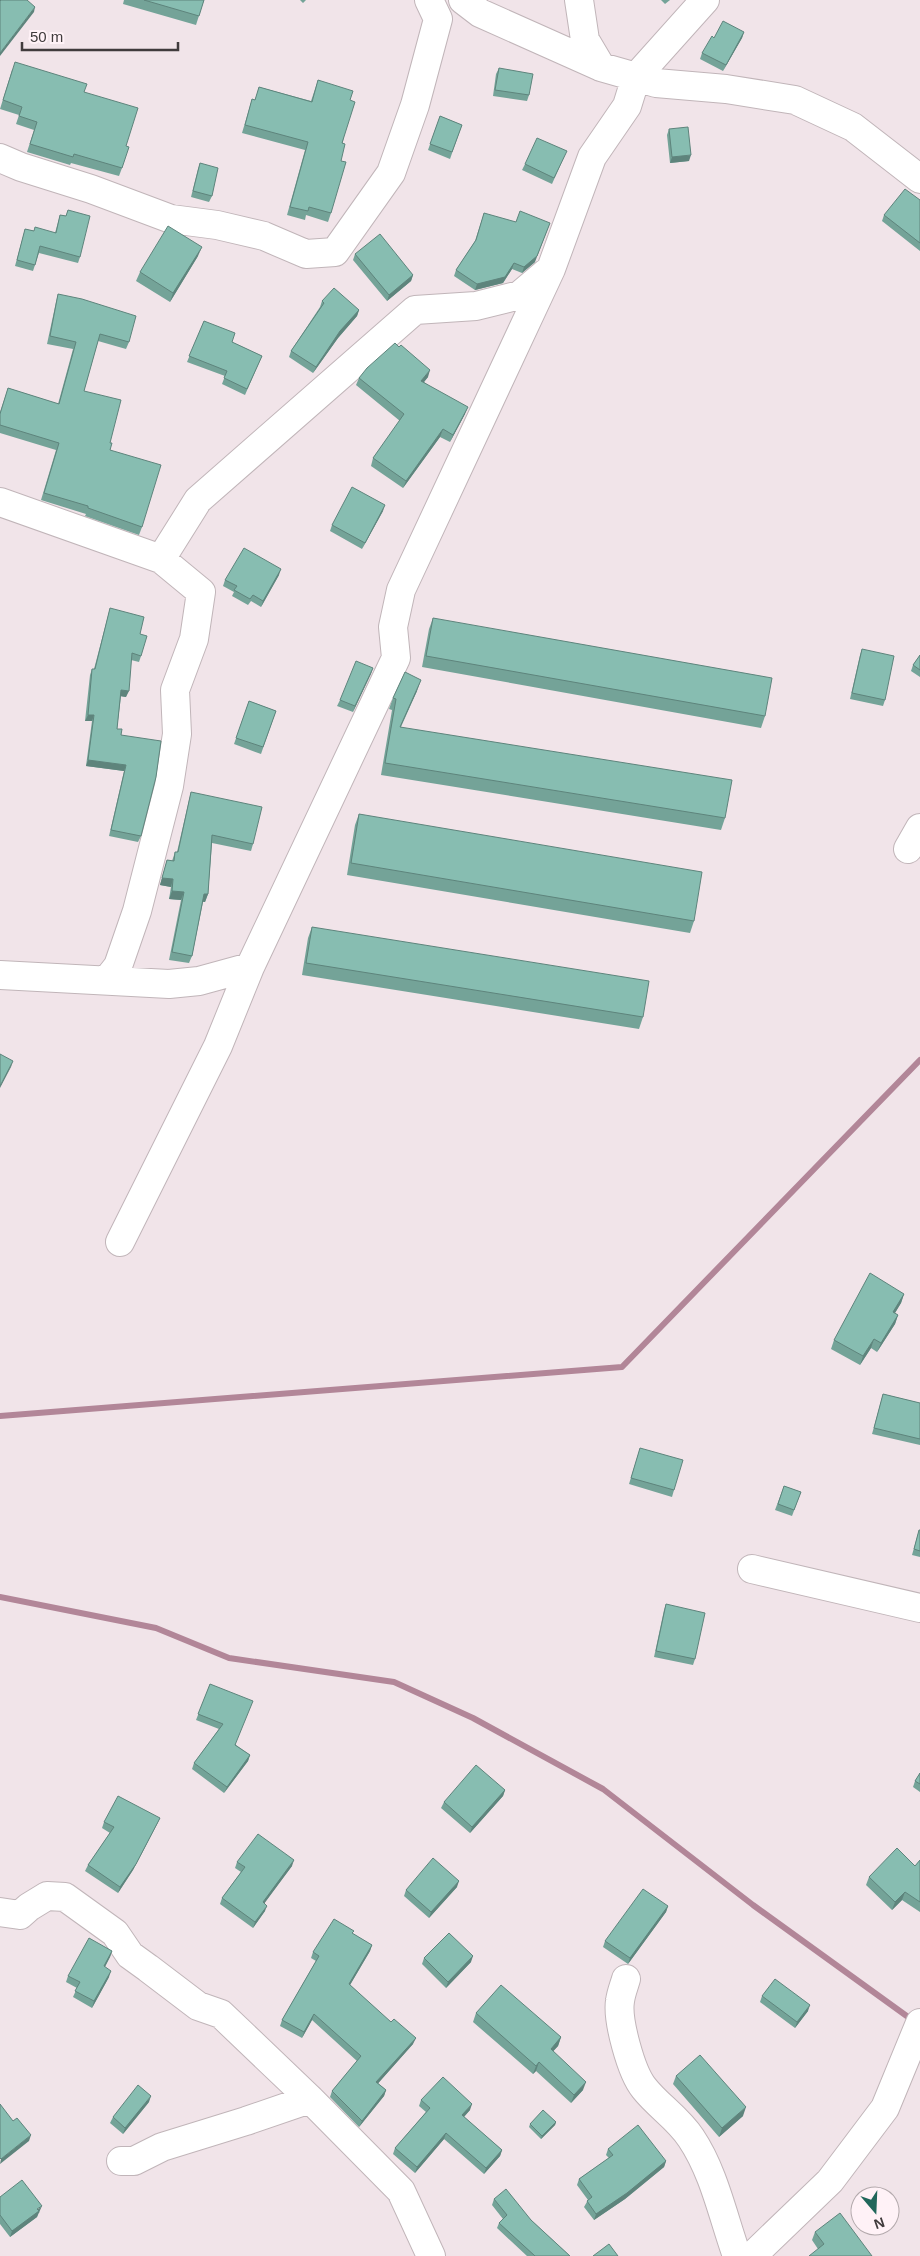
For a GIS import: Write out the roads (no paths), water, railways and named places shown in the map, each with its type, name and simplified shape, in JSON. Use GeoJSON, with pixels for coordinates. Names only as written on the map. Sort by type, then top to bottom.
{"type":"FeatureCollection","features":[{"type":"Feature","properties":{"kind":"street"},"geometry":{"type":"LineString","coordinates":[[0,158],[21,168],[91,189],[172,219],[217,225],[264,236],[306,254],[334,252],[391,173],[415,105],[438,20],[429,0]]}},
{"type":"Feature","properties":{"kind":"street"},"geometry":{"type":"LineString","coordinates":[[463,0],[480,12],[601,67],[656,83],[726,89],[795,100],[853,127],[920,179]]}},
{"type":"Feature","properties":{"kind":"street"},"geometry":{"type":"LineString","coordinates":[[580,0],[585,40],[601,67]]}},
{"type":"Feature","properties":{"kind":"street"},"geometry":{"type":"LineString","coordinates":[[120,1242],[218,1046],[250,967],[396,658],[393,627],[402,590],[551,269],[592,157],[627,106],[636,77],[705,0]]}},
{"type":"Feature","properties":{"kind":"street"},"geometry":{"type":"LineString","coordinates":[[161,559],[198,500],[415,310],[476,306],[520,295],[551,269]]}},
{"type":"Feature","properties":{"kind":"street"},"geometry":{"type":"LineString","coordinates":[[0,502],[161,559],[201,592],[194,639],[176,690],[177,734],[169,786],[137,911],[118,966],[107,980]]}},
{"type":"Feature","properties":{"kind":"street"},"geometry":{"type":"LineString","coordinates":[[0,975],[169,984],[198,981],[250,967]]}},
{"type":"Feature","properties":{"kind":"street"},"geometry":{"type":"LineString","coordinates":[[752,1569],[920,1608]]}},
{"type":"Feature","properties":{"kind":"street"},"geometry":{"type":"LineString","coordinates":[[0,1912],[20,1915],[29,1906],[47,1896],[65,1897],[115,1934],[130,1954],[198,2006],[221,2014],[310,2099],[401,2191],[431,2256]]}},
{"type":"Feature","properties":{"kind":"street"},"geometry":{"type":"LineString","coordinates":[[626,1979],[619,2002],[626,2051],[644,2088],[670,2112],[691,2138],[706,2165],[737,2256]]}},
{"type":"Feature","properties":{"kind":"street"},"geometry":{"type":"LineString","coordinates":[[752,2256],[830,2180],[885,2108],[920,2023]]}},
{"type":"Feature","properties":{"kind":"street"},"geometry":{"type":"LineString","coordinates":[[122,2161],[134,2161],[170,2144],[246,2122],[310,2099]]}},
{"type":"Feature","properties":{"kind":"waterway"},"geometry":{"type":"LineString","coordinates":[[0,1416],[622,1367],[920,1060]]}},
{"type":"Feature","properties":{"kind":"waterway"},"geometry":{"type":"LineString","coordinates":[[0,1597],[156,1628],[229,1658],[394,1682],[473,1718],[603,1789],[753,1905],[915,2022]]}}]}
